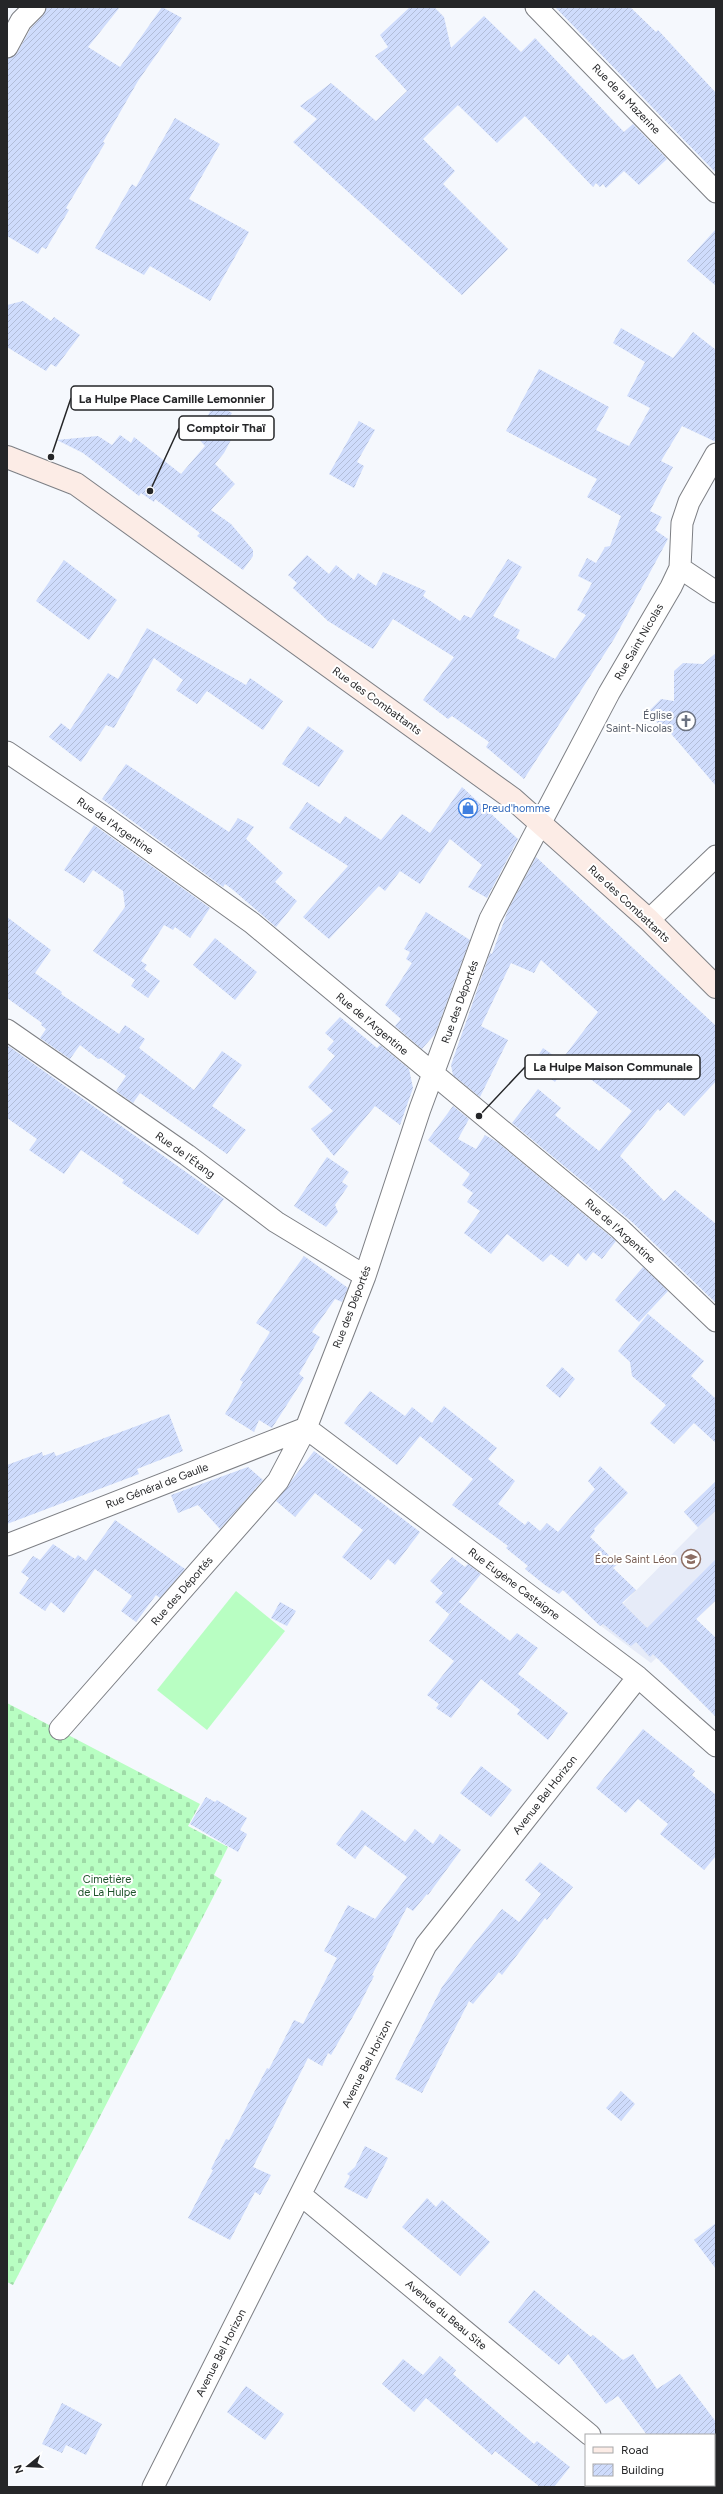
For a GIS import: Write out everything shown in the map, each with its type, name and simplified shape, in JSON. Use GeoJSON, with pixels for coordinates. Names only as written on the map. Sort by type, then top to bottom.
{"type":"FeatureCollection","features":[{"type":"Feature","properties":{"kind":"main road","name":"Rue des Combattants"},"geometry":{"type":"LineString","coordinates":[[15,461],[76,484],[513,799],[648,920],[716,988]]}},
{"type":"Feature","properties":{"kind":"street"},"geometry":{"type":"LineString","coordinates":[[7,47],[21,21],[35,7]]}},
{"type":"Feature","properties":{"kind":"street","name":"Rue de la Mazerine"},"geometry":{"type":"LineString","coordinates":[[536,7],[716,192]]}},
{"type":"Feature","properties":{"kind":"street"},"geometry":{"type":"LineString","coordinates":[[7,447],[15,461]]}},
{"type":"Feature","properties":{"kind":"street","name":"Rue Saint Nicolas"},"geometry":{"type":"LineString","coordinates":[[542,824],[609,693],[671,587],[680,568],[682,523],[689,502],[716,454]]}},
{"type":"Feature","properties":{"kind":"street"},"geometry":{"type":"LineString","coordinates":[[680,568],[716,592]]}},
{"type":"Feature","properties":{"kind":"street","name":"Rue de l'Argentine"},"geometry":{"type":"LineString","coordinates":[[7,752],[104,817],[252,922],[433,1075],[619,1228],[716,1320]]}},
{"type":"Feature","properties":{"kind":"street","name":"Rue des Déportés"},"geometry":{"type":"LineString","coordinates":[[60,1729],[278,1481],[306,1428],[365,1276],[433,1075],[490,919],[542,824]]}},
{"type":"Feature","properties":{"kind":"street"},"geometry":{"type":"LineString","coordinates":[[648,920],[716,856]]}},
{"type":"Feature","properties":{"kind":"street","name":"Rue de l'Étang"},"geometry":{"type":"LineString","coordinates":[[7,1030],[187,1155],[276,1222],[365,1276]]}},
{"type":"Feature","properties":{"kind":"street","name":"Rue Général de Gaulle"},"geometry":{"type":"LineString","coordinates":[[7,1545],[306,1428]]}},
{"type":"Feature","properties":{"kind":"street","name":"Rue Eugène Castaigne"},"geometry":{"type":"LineString","coordinates":[[306,1428],[638,1677],[716,1746]]}},
{"type":"Feature","properties":{"kind":"street","name":"Avenue Bel Horizon"},"geometry":{"type":"LineString","coordinates":[[153,2487],[426,1945],[638,1677]]}},
{"type":"Feature","properties":{"kind":"street","name":"Avenue du Beau Site"},"geometry":{"type":"LineString","coordinates":[[301,2195],[589,2434]]}},
{"type":"Feature","properties":{"kind":"shaded area","name":"École Saint Léon"},"geometry":{"type":"Polygon","coordinates":[[[716,1481],[716,1600],[651,1663],[601,1626],[698,1528],[684,1512],[716,1481]]]}},
{"type":"Feature","properties":{"kind":"green space"},"geometry":{"type":"Polygon","coordinates":[[[236,1591],[285,1631],[207,1730],[157,1690],[236,1591]]]}},
{"type":"Feature","properties":{"kind":"green space","name":"Cimetière de La Hulpe"},"geometry":{"type":"Polygon","coordinates":[[[7,1703],[200,1804],[188,1826],[228,1847],[214,1875],[222,1880],[13,2285],[7,2282],[7,1703]]]}},
{"type":"Feature","properties":{"kind":"building"},"geometry":{"type":"Polygon","coordinates":[[[47,7],[120,7],[88,47],[120,67],[162,7],[182,18],[138,81],[103,142],[105,143],[66,208],[69,210],[46,249],[42,247],[38,254],[7,236],[7,59],[17,53],[31,28],[43,15],[47,7]]]}},
{"type":"Feature","properties":{"kind":"building"},"geometry":{"type":"Polygon","coordinates":[[[410,7],[434,7],[444,17],[451,48],[484,16],[521,52],[535,38],[624,132],[633,124],[667,159],[639,185],[624,171],[606,188],[603,184],[600,187],[596,183],[593,187],[525,116],[497,143],[458,105],[423,139],[455,171],[443,184],[508,249],[462,295],[293,142],[317,119],[300,106],[331,83],[376,121],[407,91],[375,56],[388,47],[380,35],[410,7]]]}},
{"type":"Feature","properties":{"kind":"building"},"geometry":{"type":"Polygon","coordinates":[[[555,7],[630,7],[656,32],[658,30],[716,93],[716,173],[555,7]]]}},
{"type":"Feature","properties":{"kind":"building"},"geometry":{"type":"Polygon","coordinates":[[[175,118],[220,144],[189,199],[249,232],[210,301],[150,266],[144,275],[95,248],[132,184],[136,187],[175,118]]]}},
{"type":"Feature","properties":{"kind":"building"},"geometry":{"type":"Polygon","coordinates":[[[716,229],[716,286],[687,261],[716,229]]]}},
{"type":"Feature","properties":{"kind":"building"},"geometry":{"type":"Polygon","coordinates":[[[23,301],[51,321],[54,317],[80,335],[56,367],[51,364],[46,371],[7,347],[7,305],[23,301]]]}},
{"type":"Feature","properties":{"kind":"building"},"geometry":{"type":"Polygon","coordinates":[[[621,328],[673,358],[693,332],[716,350],[716,442],[682,426],[661,461],[673,467],[650,511],[662,517],[655,530],[668,539],[614,639],[524,779],[486,747],[489,742],[452,716],[448,719],[423,700],[454,657],[393,619],[373,649],[328,621],[293,588],[297,583],[288,575],[307,555],[329,574],[336,565],[354,580],[358,573],[376,586],[383,572],[426,591],[423,596],[460,621],[464,615],[471,618],[508,559],[522,567],[493,616],[520,630],[516,638],[555,659],[586,615],[577,610],[592,583],[578,576],[587,558],[596,563],[605,547],[610,546],[621,516],[587,497],[597,479],[506,431],[539,369],[609,407],[596,430],[629,446],[650,408],[627,396],[645,362],[613,343],[621,328]]]}},
{"type":"Feature","properties":{"kind":"building"},"geometry":{"type":"Polygon","coordinates":[[[215,403],[232,413],[221,432],[232,438],[224,453],[215,464],[235,484],[211,510],[231,524],[253,550],[253,556],[243,570],[197,536],[200,533],[155,499],[154,502],[141,493],[139,496],[83,453],[57,440],[98,436],[112,445],[120,435],[131,443],[134,437],[181,474],[205,446],[196,436],[215,403]]]}},
{"type":"Feature","properties":{"kind":"building"},"geometry":{"type":"Polygon","coordinates":[[[359,421],[375,430],[357,462],[364,466],[354,488],[329,474],[359,421]]]}},
{"type":"Feature","properties":{"kind":"building"},"geometry":{"type":"Polygon","coordinates":[[[64,560],[117,600],[89,640],[36,601],[64,560]]]}},
{"type":"Feature","properties":{"kind":"building"},"geometry":{"type":"Polygon","coordinates":[[[147,628],[246,685],[250,678],[283,701],[263,730],[207,691],[197,704],[176,690],[183,680],[154,658],[114,728],[106,725],[81,762],[49,737],[61,723],[70,730],[108,673],[118,679],[147,628]]]}},
{"type":"Feature","properties":{"kind":"building","name":"Église Saint-Nicolas"},"geometry":{"type":"Polygon","coordinates":[[[716,653],[716,786],[667,729],[665,731],[648,712],[661,699],[674,701],[674,671],[683,663],[703,664],[716,653]]]}},
{"type":"Feature","properties":{"kind":"building"},"geometry":{"type":"Polygon","coordinates":[[[308,726],[344,751],[319,787],[282,764],[308,726]]]}},
{"type":"Feature","properties":{"kind":"building"},"geometry":{"type":"Polygon","coordinates":[[[126,764],[229,832],[238,818],[254,827],[246,839],[283,873],[275,882],[297,901],[276,927],[232,889],[225,884],[223,887],[102,799],[126,764]]]}},
{"type":"Feature","properties":{"kind":"building"},"geometry":{"type":"Polygon","coordinates":[[[462,787],[518,839],[487,898],[468,887],[482,865],[450,839],[420,884],[400,871],[385,891],[379,886],[329,939],[303,917],[348,866],[289,828],[307,802],[340,824],[345,816],[381,840],[402,814],[430,833],[462,787]]]}},
{"type":"Feature","properties":{"kind":"building"},"geometry":{"type":"Polygon","coordinates":[[[94,825],[210,908],[190,938],[175,927],[173,930],[164,925],[141,961],[147,965],[144,969],[160,981],[148,998],[131,986],[135,980],[93,951],[125,907],[123,891],[93,870],[84,883],[64,870],[94,825]]]}},
{"type":"Feature","properties":{"kind":"building"},"geometry":{"type":"Polygon","coordinates":[[[536,857],[716,1026],[716,1081],[684,1116],[668,1102],[660,1111],[658,1109],[620,1156],[664,1201],[675,1190],[716,1224],[716,1303],[632,1222],[512,1123],[538,1089],[561,1108],[555,1115],[599,1151],[632,1111],[563,1058],[598,1012],[541,960],[534,973],[511,963],[481,1026],[508,1040],[480,1097],[453,1075],[451,1065],[490,953],[492,954],[508,910],[536,857]]]}},
{"type":"Feature","properties":{"kind":"building"},"geometry":{"type":"Polygon","coordinates":[[[426,912],[470,940],[435,1034],[422,1049],[395,1026],[401,1019],[385,1005],[412,963],[406,959],[410,952],[404,949],[426,912]]]}},
{"type":"Feature","properties":{"kind":"building"},"geometry":{"type":"Polygon","coordinates":[[[7,917],[51,950],[35,973],[62,992],[61,994],[119,1034],[125,1025],[145,1039],[139,1048],[194,1090],[222,1051],[242,1065],[212,1106],[246,1130],[227,1154],[140,1093],[133,1103],[116,1091],[126,1076],[101,1058],[98,1059],[80,1045],[70,1059],[40,1038],[46,1029],[41,1025],[42,1023],[7,998],[7,917]]]}},
{"type":"Feature","properties":{"kind":"building"},"geometry":{"type":"Polygon","coordinates":[[[215,938],[257,972],[235,1000],[193,965],[215,938]]]}},
{"type":"Feature","properties":{"kind":"building"},"geometry":{"type":"Polygon","coordinates":[[[340,1017],[377,1048],[380,1045],[409,1069],[413,1088],[400,1125],[375,1106],[334,1156],[311,1129],[333,1111],[308,1087],[335,1056],[327,1049],[334,1041],[325,1033],[340,1017]]]}},
{"type":"Feature","properties":{"kind":"building"},"geometry":{"type":"Polygon","coordinates":[[[7,1045],[224,1199],[198,1235],[122,1183],[124,1180],[81,1150],[64,1174],[29,1150],[37,1139],[7,1118],[7,1045]]]}},
{"type":"Feature","properties":{"kind":"building"},"geometry":{"type":"Polygon","coordinates":[[[543,1048],[567,1065],[555,1082],[532,1065],[543,1048]]]}},
{"type":"Feature","properties":{"kind":"building"},"geometry":{"type":"Polygon","coordinates":[[[453,1106],[469,1119],[458,1139],[476,1149],[485,1135],[497,1142],[616,1241],[602,1259],[593,1252],[586,1261],[578,1253],[568,1267],[551,1254],[543,1262],[507,1234],[491,1254],[464,1233],[480,1211],[467,1202],[473,1193],[462,1185],[470,1174],[428,1140],[453,1106]]]}},
{"type":"Feature","properties":{"kind":"building"},"geometry":{"type":"Polygon","coordinates":[[[327,1157],[349,1172],[342,1182],[348,1186],[335,1205],[338,1212],[326,1227],[294,1206],[327,1157]]]}},
{"type":"Feature","properties":{"kind":"building"},"geometry":{"type":"Polygon","coordinates":[[[304,1256],[348,1288],[342,1302],[335,1299],[312,1332],[320,1337],[299,1374],[304,1378],[272,1428],[259,1420],[254,1432],[225,1414],[243,1382],[240,1380],[270,1332],[256,1323],[304,1256]]]}},
{"type":"Feature","properties":{"kind":"building"},"geometry":{"type":"Polygon","coordinates":[[[643,1267],[668,1291],[639,1322],[615,1300],[643,1267]]]}},
{"type":"Feature","properties":{"kind":"building"},"geometry":{"type":"Polygon","coordinates":[[[648,1314],[704,1361],[691,1376],[716,1399],[716,1443],[694,1423],[674,1444],[650,1423],[666,1405],[632,1376],[630,1362],[618,1351],[648,1314]]]}},
{"type":"Feature","properties":{"kind":"building"},"geometry":{"type":"Polygon","coordinates":[[[562,1367],[575,1379],[560,1398],[546,1386],[562,1367]]]}},
{"type":"Feature","properties":{"kind":"building"},"geometry":{"type":"Polygon","coordinates":[[[370,1391],[405,1416],[412,1407],[432,1423],[444,1406],[497,1448],[488,1459],[515,1481],[498,1504],[525,1525],[528,1521],[540,1531],[547,1523],[558,1532],[595,1489],[588,1481],[600,1466],[628,1493],[594,1529],[595,1531],[590,1537],[618,1564],[613,1568],[636,1590],[622,1603],[647,1628],[716,1559],[716,1600],[696,1619],[716,1638],[716,1717],[653,1654],[650,1657],[636,1642],[631,1646],[603,1624],[600,1626],[563,1590],[559,1594],[545,1585],[525,1569],[528,1566],[506,1548],[508,1546],[452,1505],[473,1479],[420,1436],[397,1465],[344,1423],[370,1391]]]}},
{"type":"Feature","properties":{"kind":"building"},"geometry":{"type":"Polygon","coordinates":[[[169,1414],[183,1451],[137,1469],[139,1474],[7,1524],[7,1465],[42,1452],[43,1456],[54,1452],[56,1456],[169,1414]]]}},
{"type":"Feature","properties":{"kind":"building"},"geometry":{"type":"Polygon","coordinates":[[[314,1451],[420,1532],[395,1565],[388,1559],[371,1580],[342,1557],[363,1530],[315,1493],[295,1517],[276,1501],[314,1451]]]}},
{"type":"Feature","properties":{"kind":"building"},"geometry":{"type":"Polygon","coordinates":[[[248,1467],[263,1480],[220,1529],[198,1505],[178,1513],[171,1495],[248,1467]]]}},
{"type":"Feature","properties":{"kind":"building"},"geometry":{"type":"Polygon","coordinates":[[[716,1481],[716,1510],[698,1527],[684,1512],[716,1481]]]}},
{"type":"Feature","properties":{"kind":"building"},"geometry":{"type":"Polygon","coordinates":[[[115,1520],[185,1569],[160,1598],[156,1595],[136,1622],[121,1611],[132,1596],[95,1569],[64,1613],[51,1602],[45,1611],[19,1593],[29,1578],[21,1572],[33,1556],[40,1560],[53,1544],[75,1559],[78,1555],[86,1561],[115,1520]]]}},
{"type":"Feature","properties":{"kind":"building"},"geometry":{"type":"Polygon","coordinates":[[[452,1557],[465,1567],[468,1564],[481,1574],[449,1614],[435,1602],[443,1593],[430,1581],[452,1557]]]}},
{"type":"Feature","properties":{"kind":"building"},"geometry":{"type":"Polygon","coordinates":[[[280,1602],[296,1611],[287,1626],[271,1618],[280,1602]]]}},
{"type":"Feature","properties":{"kind":"building"},"geometry":{"type":"Polygon","coordinates":[[[459,1602],[510,1641],[517,1633],[538,1648],[518,1674],[568,1713],[548,1740],[517,1714],[520,1710],[481,1679],[451,1718],[436,1708],[439,1704],[427,1695],[454,1661],[429,1641],[459,1602]]]}},
{"type":"Feature","properties":{"kind":"building"},"geometry":{"type":"Polygon","coordinates":[[[643,1729],[695,1771],[692,1775],[716,1795],[716,1856],[704,1870],[660,1834],[668,1824],[638,1799],[626,1813],[596,1788],[643,1729]]]}},
{"type":"Feature","properties":{"kind":"building"},"geometry":{"type":"Polygon","coordinates":[[[481,1766],[512,1790],[491,1817],[460,1793],[481,1766]]]}},
{"type":"Feature","properties":{"kind":"building"},"geometry":{"type":"Polygon","coordinates":[[[206,1797],[215,1802],[217,1800],[247,1818],[240,1830],[247,1834],[238,1852],[190,1824],[206,1797]]]}},
{"type":"Feature","properties":{"kind":"building"},"geometry":{"type":"Polygon","coordinates":[[[362,1810],[405,1842],[415,1829],[433,1844],[440,1834],[461,1850],[428,1895],[427,1894],[413,1911],[407,1907],[372,1975],[374,1976],[360,2004],[331,2055],[328,2053],[322,2066],[308,2058],[253,2167],[271,2175],[260,2195],[255,2192],[230,2240],[188,2218],[213,2170],[211,2169],[226,2139],[229,2140],[267,2068],[269,2069],[294,2020],[303,2024],[337,1958],[324,1951],[348,1905],[375,1919],[407,1877],[365,1845],[355,1859],[336,1844],[362,1810]]]}},
{"type":"Feature","properties":{"kind":"building"},"geometry":{"type":"Polygon","coordinates":[[[540,1862],[573,1887],[547,1920],[545,1918],[502,1975],[499,1972],[473,2004],[469,2001],[422,2093],[395,2079],[442,1987],[469,1950],[502,1909],[519,1922],[541,1894],[525,1880],[540,1862]]]}},
{"type":"Feature","properties":{"kind":"building"},"geometry":{"type":"Polygon","coordinates":[[[621,2091],[635,2104],[621,2121],[606,2108],[621,2091]]]}},
{"type":"Feature","properties":{"kind":"building"},"geometry":{"type":"Polygon","coordinates":[[[365,2146],[388,2158],[367,2199],[344,2187],[350,2176],[347,2174],[355,2167],[365,2146]]]}},
{"type":"Feature","properties":{"kind":"building"},"geometry":{"type":"Polygon","coordinates":[[[427,2198],[436,2207],[442,2200],[490,2242],[460,2276],[402,2227],[427,2198]]]}},
{"type":"Feature","properties":{"kind":"building"},"geometry":{"type":"Polygon","coordinates":[[[716,2223],[716,2269],[694,2240],[716,2223]]]}},
{"type":"Feature","properties":{"kind":"building"},"geometry":{"type":"Polygon","coordinates":[[[534,2290],[591,2337],[593,2335],[623,2360],[633,2354],[657,2389],[680,2374],[716,2422],[716,2435],[646,2434],[618,2396],[606,2404],[568,2354],[559,2365],[508,2322],[534,2290]]]}},
{"type":"Feature","properties":{"kind":"building"},"geometry":{"type":"Polygon","coordinates":[[[440,2356],[456,2370],[453,2374],[534,2444],[537,2441],[570,2467],[554,2487],[540,2487],[495,2451],[492,2455],[426,2398],[414,2412],[382,2384],[403,2359],[423,2375],[440,2356]]]}},
{"type":"Feature","properties":{"kind":"building"},"geometry":{"type":"Polygon","coordinates":[[[246,2386],[284,2414],[265,2440],[227,2412],[246,2386]]]}},
{"type":"Feature","properties":{"kind":"building"},"geometry":{"type":"Polygon","coordinates":[[[62,2403],[102,2424],[86,2455],[66,2445],[62,2453],[42,2444],[62,2403]]]}},
{"type":"Feature","properties":{"kind":"place","name":"La Hulpe Place Camille Lemonnier"},"geometry":{"type":"Point","coordinates":[51,457]}},
{"type":"Feature","properties":{"kind":"place","name":"Comptoir Thaï"},"geometry":{"type":"Point","coordinates":[150,491]}},
{"type":"Feature","properties":{"kind":"place","name":"Église Saint-Nicolas"},"geometry":{"type":"Point","coordinates":[686,721]}},
{"type":"Feature","properties":{"kind":"place","name":"Preud'homme"},"geometry":{"type":"Point","coordinates":[468,808]}},
{"type":"Feature","properties":{"kind":"place","name":"La Hulpe Maison Communale"},"geometry":{"type":"Point","coordinates":[479,1116]}},
{"type":"Feature","properties":{"kind":"place","name":"École Saint Léon"},"geometry":{"type":"Point","coordinates":[691,1559]}}]}
